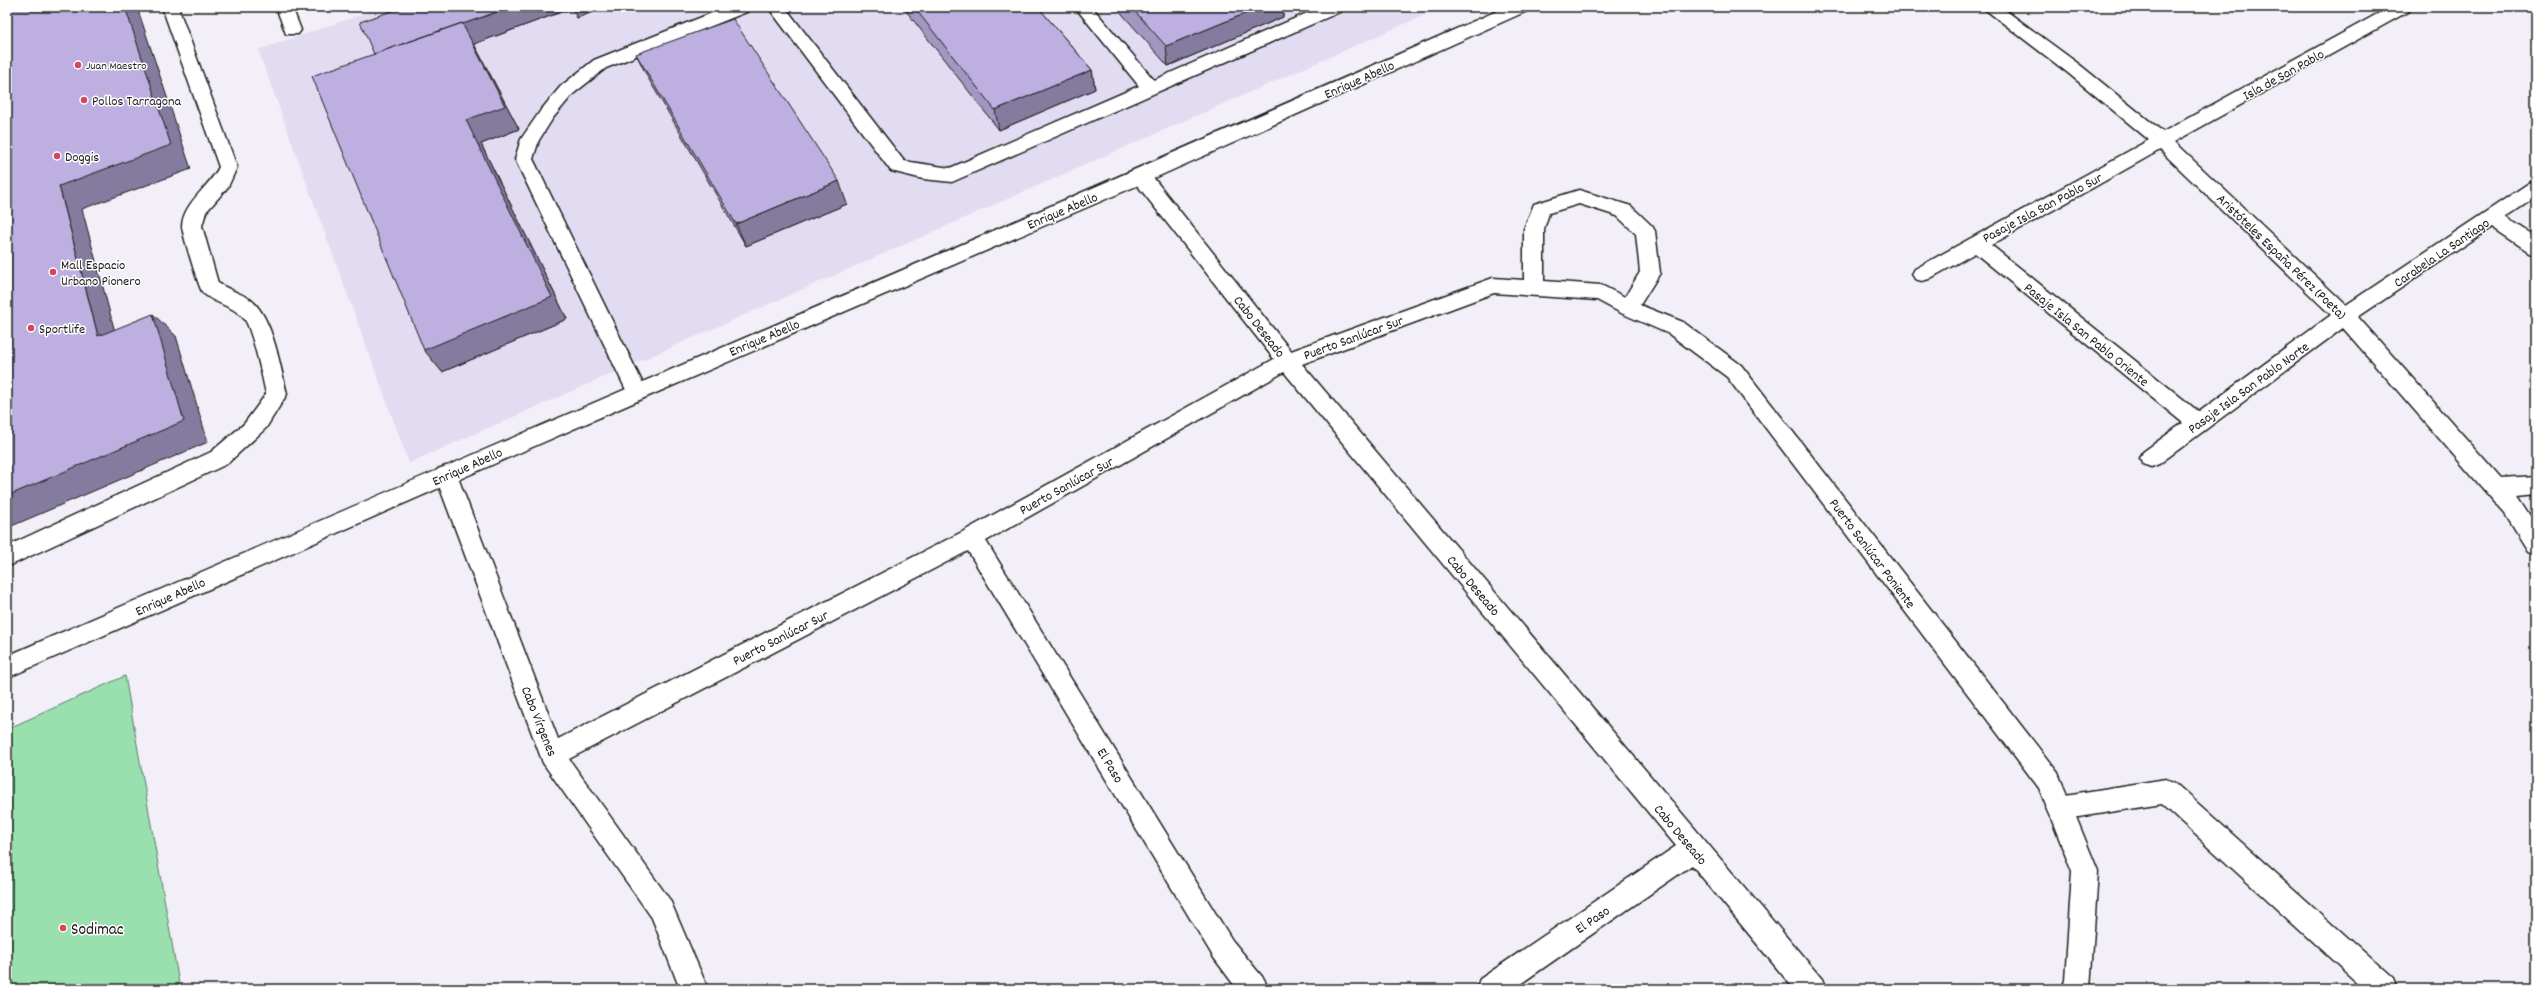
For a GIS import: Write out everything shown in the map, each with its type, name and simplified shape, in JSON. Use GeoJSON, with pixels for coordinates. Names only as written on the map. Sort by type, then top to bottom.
{"type":"FeatureCollection","features":[{"type":"Feature","properties":{"kind":"street"},"geometry":{"type":"LineString","coordinates":[[7,557],[219,458],[245,438],[268,413],[277,394],[256,319],[243,304],[224,297],[209,287],[192,226],[197,210],[221,182],[228,167],[170,7]]}},
{"type":"Feature","properties":{"kind":"street"},"geometry":{"type":"LineString","coordinates":[[284,7],[292,30]]}},
{"type":"Feature","properties":{"kind":"street"},"geometry":{"type":"LineString","coordinates":[[637,392],[524,159],[530,139],[567,90],[600,64],[743,7]]}},
{"type":"Feature","properties":{"kind":"street"},"geometry":{"type":"LineString","coordinates":[[776,7],[898,166],[923,172],[952,175],[1336,7]]}},
{"type":"Feature","properties":{"kind":"street"},"geometry":{"type":"LineString","coordinates":[[1082,7],[1151,88]]}},
{"type":"Feature","properties":{"kind":"street","name":"Enrique Abello"},"geometry":{"type":"LineString","coordinates":[[7,667],[637,392],[1141,176],[1521,7]]}},
{"type":"Feature","properties":{"kind":"street","name":"Aristóteles España Pérez (Poeta)"},"geometry":{"type":"LineString","coordinates":[[1990,7],[2074,69],[2163,142],[2345,316],[2513,507],[2536,544]]}},
{"type":"Feature","properties":{"kind":"street","name":"Isla de San Pablo"},"geometry":{"type":"LineString","coordinates":[[2163,142],[2403,7]]}},
{"type":"Feature","properties":{"kind":"street","name":"Pasaje Isla San Pablo Sur"},"geometry":{"type":"LineString","coordinates":[[1922,274],[1976,243],[2163,142]]}},
{"type":"Feature","properties":{"kind":"street","name":"Cabo Deseado"},"geometry":{"type":"LineString","coordinates":[[1141,176],[1287,361],[1812,989]]}},
{"type":"Feature","properties":{"kind":"street","name":"Carabela La Santiago"},"geometry":{"type":"LineString","coordinates":[[2345,316],[2536,188]]}},
{"type":"Feature","properties":{"kind":"street"},"geometry":{"type":"LineString","coordinates":[[1534,288],[1534,229],[1541,209],[1579,197],[1624,211],[1645,231],[1650,273],[1628,308]]}},
{"type":"Feature","properties":{"kind":"street"},"geometry":{"type":"LineString","coordinates":[[2492,217],[2536,247]]}},
{"type":"Feature","properties":{"kind":"street","name":"Pasaje Isla San Pablo Oriente"},"geometry":{"type":"LineString","coordinates":[[1976,243],[2199,424]]}},
{"type":"Feature","properties":{"kind":"street","name":"Puerto Sanlúcar Sur"},"geometry":{"type":"LineString","coordinates":[[552,755],[972,538],[1287,361],[1493,285],[1601,293]]}},
{"type":"Feature","properties":{"kind":"street","name":"Puerto Sanlúcar Poniente"},"geometry":{"type":"LineString","coordinates":[[1601,293],[1628,308],[1676,328],[1734,371],[2049,781],[2085,870],[2078,984],[2075,989]]}},
{"type":"Feature","properties":{"kind":"street","name":"Pasaje Isla San Pablo Norte"},"geometry":{"type":"LineString","coordinates":[[2151,458],[2345,316]]}},
{"type":"Feature","properties":{"kind":"street","name":"Cabo Vírgenes"},"geometry":{"type":"LineString","coordinates":[[446,475],[552,755],[661,909],[694,989]]}},
{"type":"Feature","properties":{"kind":"street"},"geometry":{"type":"LineString","coordinates":[[2496,488],[2536,485]]}},
{"type":"Feature","properties":{"kind":"street","name":"El Paso"},"geometry":{"type":"LineString","coordinates":[[972,538],[1223,948],[1254,989]]}},
{"type":"Feature","properties":{"kind":"street"},"geometry":{"type":"LineString","coordinates":[[2059,808],[2166,791],[2384,989]]}},
{"type":"Feature","properties":{"kind":"street","name":"El Paso"},"geometry":{"type":"LineString","coordinates":[[1490,989],[1694,849]]}},
{"type":"Feature","properties":{"kind":"shaded area"},"geometry":{"type":"Polygon","coordinates":[[[383,7],[1443,7],[409,463],[258,50],[383,7]]]}},
{"type":"Feature","properties":{"kind":"green space"},"geometry":{"type":"Polygon","coordinates":[[[125,676],[180,989],[7,989],[7,729],[125,676]]]}},
{"type":"Feature","properties":{"kind":"building","name":"Mall Espacio Urbano Pionero"},"geometry":{"type":"Polygon","coordinates":[[[7,7],[125,7],[171,145],[59,186],[98,336],[153,314],[184,421],[7,496],[7,7]]]}},
{"type":"Feature","properties":{"kind":"building"},"geometry":{"type":"Polygon","coordinates":[[[403,7],[511,7],[374,54],[360,22],[403,7]]]}},
{"type":"Feature","properties":{"kind":"building"},"geometry":{"type":"Polygon","coordinates":[[[914,7],[1038,7],[1092,70],[995,110],[914,7]]]}},
{"type":"Feature","properties":{"kind":"building"},"geometry":{"type":"Polygon","coordinates":[[[1131,7],[1261,7],[1166,46],[1131,7]]]}},
{"type":"Feature","properties":{"kind":"building"},"geometry":{"type":"Polygon","coordinates":[[[733,19],[839,181],[736,224],[636,54],[733,19]]]}},
{"type":"Feature","properties":{"kind":"building"},"geometry":{"type":"Polygon","coordinates":[[[462,23],[505,106],[466,120],[552,297],[424,350],[312,76],[462,23]]]}},
{"type":"Feature","properties":{"kind":"place","name":"Juan Maestro"},"geometry":{"type":"Point","coordinates":[78,65]}},
{"type":"Feature","properties":{"kind":"place","name":"Pollos Tarragona"},"geometry":{"type":"Point","coordinates":[84,100]}},
{"type":"Feature","properties":{"kind":"place","name":"Doggis"},"geometry":{"type":"Point","coordinates":[57,156]}},
{"type":"Feature","properties":{"kind":"place","name":"Mall Espacio Urbano Pionero"},"geometry":{"type":"Point","coordinates":[53,272]}},
{"type":"Feature","properties":{"kind":"place","name":"Sportlife"},"geometry":{"type":"Point","coordinates":[31,328]}},
{"type":"Feature","properties":{"kind":"place","name":"Sodimac"},"geometry":{"type":"Point","coordinates":[63,928]}}]}
